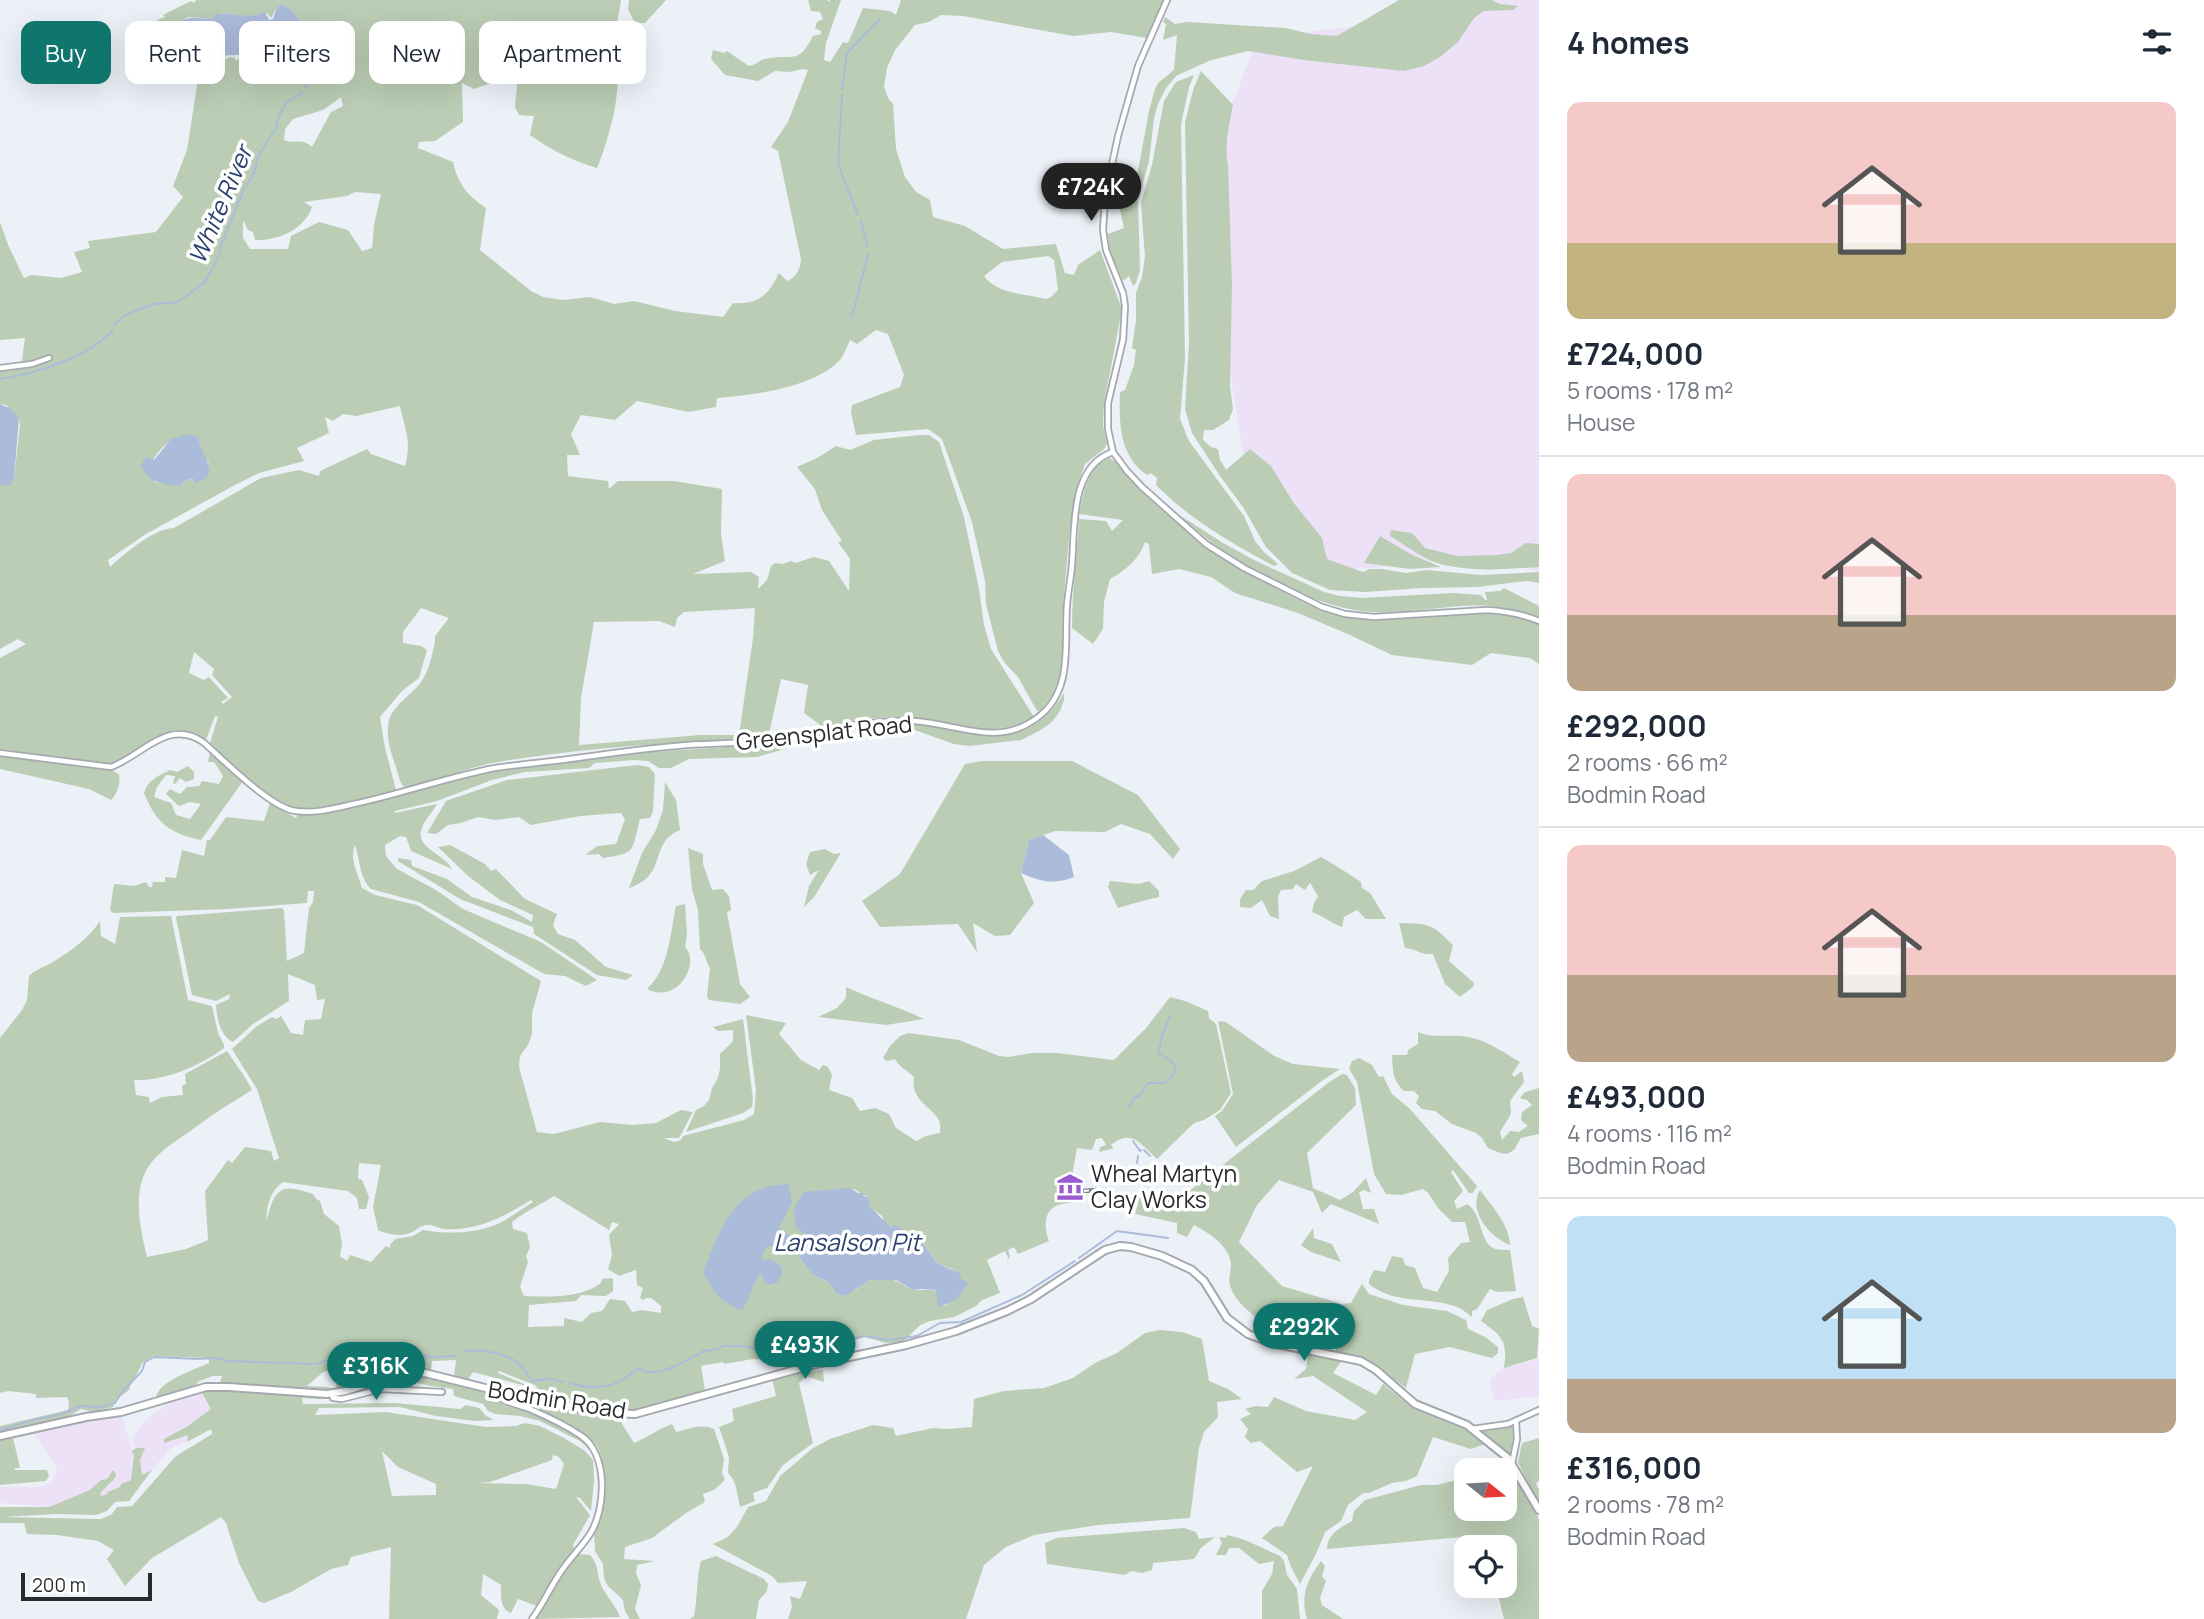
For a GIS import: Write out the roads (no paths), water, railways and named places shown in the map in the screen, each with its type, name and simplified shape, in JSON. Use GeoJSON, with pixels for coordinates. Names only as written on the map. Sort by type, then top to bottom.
{"type":"FeatureCollection","features":[{"type":"Feature","properties":{"kind":"main road","name":"Bodmin Road"},"geometry":{"type":"LineString","coordinates":[[0,1436],[121,1412],[206,1387],[332,1394],[400,1374],[416,1373],[450,1379],[494,1392],[604,1413],[635,1414],[816,1364],[906,1345],[956,1331],[1031,1299],[1105,1250],[1125,1246],[1162,1256],[1192,1270],[1204,1281],[1227,1318],[1248,1334],[1272,1343],[1361,1361],[1418,1406],[1472,1429],[1507,1458]]}},
{"type":"Feature","properties":{"kind":"main road","name":"Bodmin Road"},"geometry":{"type":"LineString","coordinates":[[1517,1473],[1539,1510]]}},
{"type":"Feature","properties":{"kind":"street"},"geometry":{"type":"LineString","coordinates":[[1167,0],[1139,66],[1118,136],[1105,197],[1104,236],[1110,264],[1123,293],[1125,306],[1123,340],[1108,403],[1108,429],[1113,452],[1126,471],[1206,544],[1244,568],[1322,607],[1345,614],[1374,617],[1504,611],[1539,621]]}},
{"type":"Feature","properties":{"kind":"street"},"geometry":{"type":"LineString","coordinates":[[0,368],[32,364],[49,358]]}},
{"type":"Feature","properties":{"kind":"street","name":"Greensplat Road"},"geometry":{"type":"LineString","coordinates":[[0,753],[111,767],[164,737],[175,734],[193,735],[262,793],[282,806],[295,811],[307,811],[366,802],[495,769],[608,753],[783,740],[846,726],[888,722],[915,721],[992,733],[1016,730],[1041,716],[1054,701],[1062,685],[1066,668],[1067,605],[1074,517],[1086,473],[1104,455],[1113,452]]}},
{"type":"Feature","properties":{"kind":"street"},"geometry":{"type":"LineString","coordinates":[[332,1394],[333,1398],[342,1399],[381,1389],[442,1392]]}},
{"type":"Feature","properties":{"kind":"street"},"geometry":{"type":"LineString","coordinates":[[494,1392],[505,1401],[530,1409],[583,1436],[594,1447],[600,1464],[601,1495],[597,1520],[580,1549],[561,1570],[532,1619]]}},
{"type":"Feature","properties":{"kind":"street"},"geometry":{"type":"LineString","coordinates":[[1472,1429],[1504,1425],[1539,1410]]}},
{"type":"Feature","properties":{"kind":"street"},"geometry":{"type":"LineString","coordinates":[[1513,1458],[1517,1439],[1516,1421]]}},
{"type":"Feature","properties":{"kind":"water"},"geometry":{"type":"Polygon","coordinates":[[[282,4],[290,9],[298,21],[239,21],[239,54],[225,55],[225,21],[182,21],[194,18],[212,19],[215,14],[253,16],[265,12],[269,20],[273,19],[277,7],[282,4]]]}},
{"type":"Feature","properties":{"kind":"water"},"geometry":{"type":"Polygon","coordinates":[[[0,404],[11,409],[19,418],[14,479],[10,486],[0,484],[0,404]]]}},
{"type":"Feature","properties":{"kind":"water"},"geometry":{"type":"Polygon","coordinates":[[[189,434],[199,438],[208,464],[208,475],[204,479],[195,483],[194,479],[186,480],[180,486],[168,485],[153,480],[144,472],[141,466],[145,458],[154,460],[171,439],[189,434]]]}},
{"type":"Feature","properties":{"kind":"water"},"geometry":{"type":"Polygon","coordinates":[[[1043,835],[1069,855],[1074,877],[1048,881],[1021,873],[1029,840],[1043,835]]]}},
{"type":"Feature","properties":{"kind":"water"},"geometry":{"type":"Polygon","coordinates":[[[788,1184],[792,1202],[779,1228],[792,1238],[791,1244],[766,1247],[761,1259],[771,1260],[781,1266],[782,1274],[778,1282],[770,1285],[764,1282],[759,1274],[743,1310],[736,1308],[719,1296],[703,1272],[713,1248],[731,1213],[749,1195],[774,1185],[788,1184]]]}},
{"type":"Feature","properties":{"kind":"water","name":"Lansalson Pit"},"geometry":{"type":"Polygon","coordinates":[[[850,1188],[869,1198],[870,1207],[891,1228],[894,1225],[906,1231],[922,1242],[937,1263],[959,1273],[962,1280],[968,1284],[957,1299],[938,1308],[936,1290],[913,1290],[896,1280],[870,1280],[845,1296],[836,1293],[829,1283],[808,1270],[797,1255],[800,1239],[804,1234],[796,1228],[794,1208],[804,1192],[850,1188]]]}},
{"type":"Feature","properties":{"kind":"waterway"},"geometry":{"type":"LineString","coordinates":[[842,90],[847,53],[880,19]]}},
{"type":"Feature","properties":{"kind":"waterway","name":"White River"},"geometry":{"type":"LineString","coordinates":[[305,88],[308,84]]}},
{"type":"Feature","properties":{"kind":"waterway","name":"White River"},"geometry":{"type":"LineString","coordinates":[[114,325],[137,310],[154,304],[178,302],[205,282],[219,256],[244,189],[254,173],[258,156],[276,128],[286,103],[302,93]]}},
{"type":"Feature","properties":{"kind":"waterway"},"geometry":{"type":"LineString","coordinates":[[842,95],[838,164],[858,215]]}},
{"type":"Feature","properties":{"kind":"waterway"},"geometry":{"type":"LineString","coordinates":[[861,221],[867,246]]}},
{"type":"Feature","properties":{"kind":"waterway"},"geometry":{"type":"LineString","coordinates":[[852,317],[868,254]]}},
{"type":"Feature","properties":{"kind":"waterway","name":"White River"},"geometry":{"type":"LineString","coordinates":[[0,379],[61,363],[103,340],[113,330]]}},
{"type":"Feature","properties":{"kind":"waterway"},"geometry":{"type":"LineString","coordinates":[[1129,1108],[1135,1096],[1139,1097],[1148,1083],[1165,1083],[1173,1075],[1176,1068],[1170,1060],[1158,1053],[1170,1016]]}},
{"type":"Feature","properties":{"kind":"waterway"},"geometry":{"type":"LineString","coordinates":[[1133,1141],[1141,1150]]}},
{"type":"Feature","properties":{"kind":"waterway"},"geometry":{"type":"LineString","coordinates":[[1144,1150],[1150,1156]]}},
{"type":"Feature","properties":{"kind":"waterway"},"geometry":{"type":"LineString","coordinates":[[1137,1163],[1138,1156]]}},
{"type":"Feature","properties":{"kind":"waterway"},"geometry":{"type":"LineString","coordinates":[[1079,1258],[1117,1231],[1168,1238]]}},
{"type":"Feature","properties":{"kind":"waterway"},"geometry":{"type":"LineString","coordinates":[[570,1383],[589,1387],[609,1385],[640,1368],[646,1372],[659,1372],[704,1351],[723,1346],[745,1346],[763,1352],[778,1349],[794,1352],[864,1336],[889,1340],[917,1336],[940,1323],[961,1322],[1022,1295],[1075,1261]]}},
{"type":"Feature","properties":{"kind":"waterway"},"geometry":{"type":"LineString","coordinates":[[463,1352],[486,1351],[503,1355],[517,1362],[532,1381],[550,1379],[563,1382]]}},
{"type":"Feature","properties":{"kind":"waterway"},"geometry":{"type":"LineString","coordinates":[[0,1430],[59,1415],[81,1406],[102,1407],[115,1403],[142,1371],[145,1362],[154,1357],[315,1364],[369,1352],[378,1355],[388,1352],[431,1357],[456,1356]]}},
{"type":"Feature","properties":{"kind":"railway"},"geometry":{"type":"LineString","coordinates":[[1084,1191],[1096,1190]]}},
{"type":"Feature","properties":{"kind":"place","name":"Wheal Martyn Clay Works"},"geometry":{"type":"Point","coordinates":[1070,1187]}}]}
